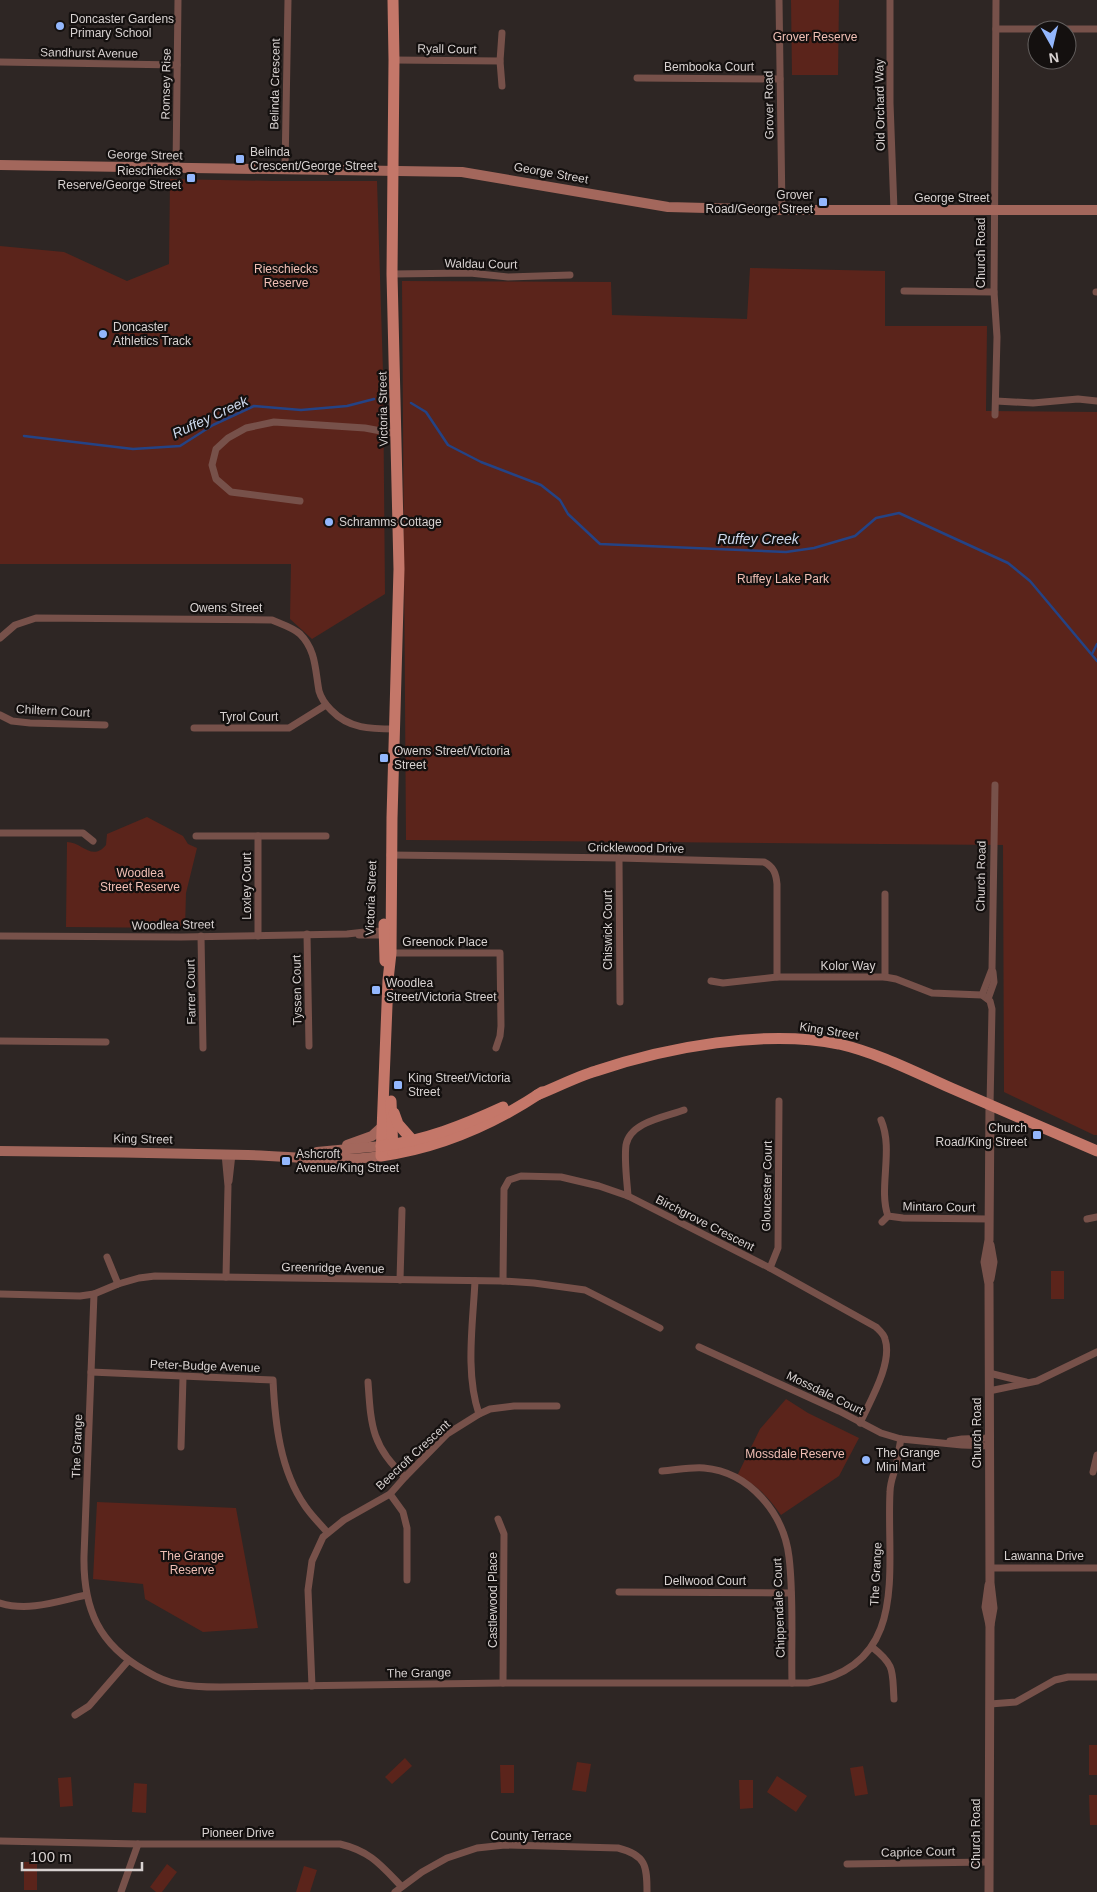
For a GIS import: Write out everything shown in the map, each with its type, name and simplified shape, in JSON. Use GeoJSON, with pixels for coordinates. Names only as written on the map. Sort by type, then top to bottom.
{"type":"FeatureCollection","features":[{"type":"Feature","properties":{"kind":"main road","name":"Victoria Street"},"geometry":{"type":"LineString","coordinates":[[387,1150],[391,1107],[386,934],[396,729],[399,569],[392,274],[394,171],[393,0]]}},
{"type":"Feature","properties":{"kind":"main road","name":"George Street"},"geometry":{"type":"LineString","coordinates":[[0,165],[462,172],[668,207],[782,210],[1097,210]]}},
{"type":"Feature","properties":{"kind":"main road","name":"Victoria Street"},"geometry":{"type":"LineString","coordinates":[[387,1150],[383,1126],[388,1004]]}},
{"type":"Feature","properties":{"kind":"main road","name":"King Street"},"geometry":{"type":"LineString","coordinates":[[0,1151],[359,1158],[456,1127],[595,1071],[645,1057],[718,1043],[792,1039],[839,1044],[868,1052],[1097,1151]]}},
{"type":"Feature","properties":{"kind":"main road","name":"King Street"},"geometry":{"type":"LineString","coordinates":[[286,1156],[311,1152],[387,1150],[448,1140],[506,1114],[542,1092]]}},
{"type":"Feature","properties":{"kind":"main road"},"geometry":{"type":"LineString","coordinates":[[391,1107],[396,1122],[413,1141]]}},
{"type":"Feature","properties":{"kind":"main road"},"geometry":{"type":"LineString","coordinates":[[311,1152],[364,1140],[372,1136],[383,1126]]}},
{"type":"Feature","properties":{"kind":"street","name":"Romsey Rise"},"geometry":{"type":"LineString","coordinates":[[176,168],[178,0]]}},
{"type":"Feature","properties":{"kind":"street","name":"Belinda Crescent"},"geometry":{"type":"LineString","coordinates":[[285,169],[288,0]]}},
{"type":"Feature","properties":{"kind":"street","name":"Grover Road"},"geometry":{"type":"LineString","coordinates":[[779,0],[782,210]]}},
{"type":"Feature","properties":{"kind":"street","name":"Old Orchard Way"},"geometry":{"type":"LineString","coordinates":[[890,0],[890,103],[894,210]]}},
{"type":"Feature","properties":{"kind":"street","name":"Church Road"},"geometry":{"type":"LineString","coordinates":[[995,415],[997,337],[994,292],[996,0]]}},
{"type":"Feature","properties":{"kind":"street"},"geometry":{"type":"LineString","coordinates":[[996,29],[1097,29]]}},
{"type":"Feature","properties":{"kind":"street"},"geometry":{"type":"LineString","coordinates":[[502,33],[500,61],[502,86]]}},
{"type":"Feature","properties":{"kind":"street","name":"Ryall Court"},"geometry":{"type":"LineString","coordinates":[[394,60],[500,61]]}},
{"type":"Feature","properties":{"kind":"street","name":"Sandhurst Avenue"},"geometry":{"type":"LineString","coordinates":[[0,62],[177,65]]}},
{"type":"Feature","properties":{"kind":"street","name":"Bembooka Court"},"geometry":{"type":"LineString","coordinates":[[637,78],[780,79]]}},
{"type":"Feature","properties":{"kind":"street","name":"Waldau Court"},"geometry":{"type":"LineString","coordinates":[[392,274],[470,273],[508,277],[570,275]]}},
{"type":"Feature","properties":{"kind":"street"},"geometry":{"type":"LineString","coordinates":[[904,291],[994,292]]}},
{"type":"Feature","properties":{"kind":"street"},"geometry":{"type":"LineString","coordinates":[[996,401],[1033,403],[1078,399],[1097,400]]}},
{"type":"Feature","properties":{"kind":"street"},"geometry":{"type":"LineString","coordinates":[[300,501],[231,492],[216,479],[212,465],[216,449],[228,438],[246,428],[274,422],[365,428],[397,434]]}},
{"type":"Feature","properties":{"kind":"street","name":"Owens Street"},"geometry":{"type":"LineString","coordinates":[[1,634],[15,625],[36,618],[272,620],[294,629],[309,644],[316,661],[320,693],[326,705]]}},
{"type":"Feature","properties":{"kind":"street"},"geometry":{"type":"LineString","coordinates":[[326,705],[340,720],[361,728],[396,729]]}},
{"type":"Feature","properties":{"kind":"street","name":"Tyrol Court"},"geometry":{"type":"LineString","coordinates":[[194,728],[289,728],[326,705]]}},
{"type":"Feature","properties":{"kind":"street","name":"Chiltern Court"},"geometry":{"type":"LineString","coordinates":[[0,714],[12,721],[30,723],[106,724]]}},
{"type":"Feature","properties":{"kind":"street","name":"Church Road"},"geometry":{"type":"LineString","coordinates":[[988,1892],[990,1625],[986,1600],[990,1583],[990,1442],[989,1284],[985,1262],[989,1240],[992,1009],[985,997],[992,969],[995,784]]}},
{"type":"Feature","properties":{"kind":"street"},"geometry":{"type":"LineString","coordinates":[[0,833],[83,833],[93,840]]}},
{"type":"Feature","properties":{"kind":"street","name":"Loxley Court"},"geometry":{"type":"LineString","coordinates":[[196,836],[326,836]]}},
{"type":"Feature","properties":{"kind":"street","name":"Loxley Court"},"geometry":{"type":"LineString","coordinates":[[258,836],[258,936]]}},
{"type":"Feature","properties":{"kind":"street","name":"Cricklewood Drive"},"geometry":{"type":"LineString","coordinates":[[390,855],[764,862],[771,866],[776,874],[778,977]]}},
{"type":"Feature","properties":{"kind":"street","name":"Chiswick Court"},"geometry":{"type":"LineString","coordinates":[[619,858],[620,1002]]}},
{"type":"Feature","properties":{"kind":"street"},"geometry":{"type":"LineString","coordinates":[[885,894],[885,977]]}},
{"type":"Feature","properties":{"kind":"street","name":"Tyssen Court"},"geometry":{"type":"LineString","coordinates":[[307,934],[309,1046]]}},
{"type":"Feature","properties":{"kind":"street","name":"Woodlea Street"},"geometry":{"type":"LineString","coordinates":[[0,936],[386,934]]}},
{"type":"Feature","properties":{"kind":"street","name":"Farrer Court"},"geometry":{"type":"LineString","coordinates":[[201,936],[203,1048]]}},
{"type":"Feature","properties":{"kind":"street","name":"Greenock Place"},"geometry":{"type":"LineString","coordinates":[[388,953],[500,953],[501,1026],[496,1048]]}},
{"type":"Feature","properties":{"kind":"street","name":"Kolor Way"},"geometry":{"type":"LineString","coordinates":[[711,981],[723,983],[778,977],[885,977],[896,979],[932,993],[985,997]]}},
{"type":"Feature","properties":{"kind":"street"},"geometry":{"type":"LineString","coordinates":[[0,1041],[106,1042]]}},
{"type":"Feature","properties":{"kind":"street","name":"Gloucester Court"},"geometry":{"type":"LineString","coordinates":[[770,1268],[778,1248],[780,1101]]}},
{"type":"Feature","properties":{"kind":"street"},"geometry":{"type":"LineString","coordinates":[[628,1196],[626,1145],[632,1133],[643,1125],[684,1110]]}},
{"type":"Feature","properties":{"kind":"street","name":"Mintaro Court"},"geometry":{"type":"LineString","coordinates":[[881,1120],[886,1137],[886,1203],[888,1216]]}},
{"type":"Feature","properties":{"kind":"street"},"geometry":{"type":"LineString","coordinates":[[226,1277],[229,1154]]}},
{"type":"Feature","properties":{"kind":"street","name":"Birchgrove Crescent"},"geometry":{"type":"LineString","coordinates":[[503,1281],[504,1189],[509,1180],[521,1176],[561,1177],[599,1186],[628,1196],[770,1268],[876,1326],[885,1336],[887,1346],[884,1369],[860,1424]]}},
{"type":"Feature","properties":{"kind":"street"},"geometry":{"type":"LineString","coordinates":[[400,1280],[402,1210]]}},
{"type":"Feature","properties":{"kind":"street","name":"Mintaro Court"},"geometry":{"type":"LineString","coordinates":[[888,1216],[903,1218],[989,1219]]}},
{"type":"Feature","properties":{"kind":"street","name":"Mintaro Court"},"geometry":{"type":"LineString","coordinates":[[882,1222],[888,1216]]}},
{"type":"Feature","properties":{"kind":"street"},"geometry":{"type":"LineString","coordinates":[[1087,1219],[1097,1217]]}},
{"type":"Feature","properties":{"kind":"street"},"geometry":{"type":"LineString","coordinates":[[107,1257],[118,1284]]}},
{"type":"Feature","properties":{"kind":"street","name":"Greenridge Avenue"},"geometry":{"type":"LineString","coordinates":[[0,1294],[68,1297],[94,1294],[118,1284],[155,1276],[503,1281],[584,1290],[660,1328]]}},
{"type":"Feature","properties":{"kind":"street"},"geometry":{"type":"LineString","coordinates":[[475,1280],[471,1375],[473,1397],[479,1414]]}},
{"type":"Feature","properties":{"kind":"street","name":"The Grange"},"geometry":{"type":"LineString","coordinates":[[94,1294],[84,1556],[86,1595],[98,1626],[109,1642],[128,1661],[158,1678],[178,1684],[220,1687],[503,1683],[808,1683],[826,1680],[846,1670],[872,1647],[880,1634],[889,1596],[890,1490],[901,1439]]}},
{"type":"Feature","properties":{"kind":"street","name":"Mossdale Court"},"geometry":{"type":"LineString","coordinates":[[699,1346],[839,1411],[860,1424],[880,1433],[901,1439],[945,1442],[962,1446],[990,1442]]}},
{"type":"Feature","properties":{"kind":"street"},"geometry":{"type":"LineString","coordinates":[[989,1391],[1043,1378],[1097,1352]]}},
{"type":"Feature","properties":{"kind":"street","name":"Peter-Budge Avenue"},"geometry":{"type":"LineString","coordinates":[[91,1372],[273,1380],[274,1406],[283,1459],[305,1506],[328,1532]]}},
{"type":"Feature","properties":{"kind":"street"},"geometry":{"type":"LineString","coordinates":[[989,1373],[1027,1382]]}},
{"type":"Feature","properties":{"kind":"street"},"geometry":{"type":"LineString","coordinates":[[181,1447],[183,1377]]}},
{"type":"Feature","properties":{"kind":"street"},"geometry":{"type":"LineString","coordinates":[[368,1382],[370,1414],[381,1450],[390,1463],[405,1476]]}},
{"type":"Feature","properties":{"kind":"street","name":"Beecroft Crescent"},"geometry":{"type":"LineString","coordinates":[[312,1686],[308,1590],[312,1561],[323,1537],[344,1520],[390,1494],[405,1476],[447,1434],[479,1414],[490,1409],[514,1406],[557,1406]]}},
{"type":"Feature","properties":{"kind":"street"},"geometry":{"type":"LineString","coordinates":[[1093,1472],[1097,1455]]}},
{"type":"Feature","properties":{"kind":"street","name":"Chippendale Court"},"geometry":{"type":"LineString","coordinates":[[662,1471],[704,1468],[723,1472],[758,1493],[769,1506],[780,1524],[789,1556],[792,1683]]}},
{"type":"Feature","properties":{"kind":"street"},"geometry":{"type":"LineString","coordinates":[[390,1494],[403,1512],[407,1528],[408,1580]]}},
{"type":"Feature","properties":{"kind":"street","name":"Castlewood Place"},"geometry":{"type":"LineString","coordinates":[[498,1519],[504,1534],[503,1683]]}},
{"type":"Feature","properties":{"kind":"street","name":"Lawanna Drive"},"geometry":{"type":"LineString","coordinates":[[990,1568],[1097,1568]]}},
{"type":"Feature","properties":{"kind":"street","name":"Dellwood Court"},"geometry":{"type":"LineString","coordinates":[[619,1592],[791,1593]]}},
{"type":"Feature","properties":{"kind":"street"},"geometry":{"type":"LineString","coordinates":[[0,1603],[21,1607],[35,1606],[86,1595]]}},
{"type":"Feature","properties":{"kind":"street"},"geometry":{"type":"LineString","coordinates":[[872,1647],[888,1661],[892,1670],[894,1700]]}},
{"type":"Feature","properties":{"kind":"street"},"geometry":{"type":"LineString","coordinates":[[75,1715],[89,1706],[128,1661]]}},
{"type":"Feature","properties":{"kind":"street"},"geometry":{"type":"LineString","coordinates":[[990,1704],[1016,1702],[1049,1682],[1062,1678],[1097,1677]]}},
{"type":"Feature","properties":{"kind":"street","name":"Pioneer Drive"},"geometry":{"type":"LineString","coordinates":[[0,1841],[138,1844],[340,1844],[364,1851],[380,1864],[401,1886]]}},
{"type":"Feature","properties":{"kind":"street"},"geometry":{"type":"LineString","coordinates":[[121,1892],[138,1844]]}},
{"type":"Feature","properties":{"kind":"street","name":"County Terrace"},"geometry":{"type":"LineString","coordinates":[[395,1892],[401,1886],[446,1858],[477,1848],[505,1845],[618,1848],[631,1851],[642,1859],[647,1871],[647,1892]]}},
{"type":"Feature","properties":{"kind":"street","name":"Caprice Court"},"geometry":{"type":"LineString","coordinates":[[847,1864],[989,1862]]}},
{"type":"Feature","properties":{"kind":"green space","name":"Grover Reserve"},"geometry":{"type":"Polygon","coordinates":[[[791,0],[839,0],[838,75],[792,75],[791,0]]]}},
{"type":"Feature","properties":{"kind":"green space","name":"Rieschiecks Reserve"},"geometry":{"type":"Polygon","coordinates":[[[170,179],[377,181],[383,372],[385,594],[312,639],[290,619],[291,564],[0,564],[0,246],[64,252],[127,281],[169,264],[170,179]]]}},
{"type":"Feature","properties":{"kind":"green space","name":"Ruffey Lake Park"},"geometry":{"type":"Polygon","coordinates":[[[750,268],[885,271],[885,326],[987,326],[986,411],[1097,412],[1097,1135],[1004,1092],[1003,845],[406,840],[402,281],[611,282],[612,315],[747,319],[750,268]]]}},
{"type":"Feature","properties":{"kind":"green space","name":"Woodlea Street Reserve"},"geometry":{"type":"Polygon","coordinates":[[[147,817],[183,836],[188,844],[197,848],[186,893],[185,928],[66,927],[67,842],[91,852],[96,852],[106,845],[107,834],[147,817]]]}},
{"type":"Feature","properties":{"kind":"green space"},"geometry":{"type":"Polygon","coordinates":[[[1051,1271],[1064,1271],[1064,1299],[1051,1299],[1051,1271]]]}},
{"type":"Feature","properties":{"kind":"green space","name":"Mossdale Reserve"},"geometry":{"type":"Polygon","coordinates":[[[786,1399],[808,1413],[859,1438],[839,1476],[781,1515],[762,1492],[751,1483],[737,1476],[760,1429],[786,1399]]]}},
{"type":"Feature","properties":{"kind":"green space","name":"The Grange Reserve"},"geometry":{"type":"Polygon","coordinates":[[[97,1502],[236,1508],[258,1628],[203,1632],[145,1599],[143,1584],[93,1579],[97,1502]]]}},
{"type":"Feature","properties":{"kind":"green space"},"geometry":{"type":"Polygon","coordinates":[[[1089,1745],[1097,1745],[1097,1775],[1089,1775],[1089,1745]]]}},
{"type":"Feature","properties":{"kind":"green space"},"geometry":{"type":"Polygon","coordinates":[[[405,1758],[412,1766],[392,1784],[385,1777],[405,1758]]]}},
{"type":"Feature","properties":{"kind":"green space"},"geometry":{"type":"Polygon","coordinates":[[[577,1762],[591,1764],[586,1792],[572,1790],[577,1762]]]}},
{"type":"Feature","properties":{"kind":"green space"},"geometry":{"type":"Polygon","coordinates":[[[500,1765],[514,1765],[514,1793],[501,1793],[500,1765]]]}},
{"type":"Feature","properties":{"kind":"green space"},"geometry":{"type":"Polygon","coordinates":[[[863,1766],[868,1794],[855,1796],[850,1768],[863,1766]]]}},
{"type":"Feature","properties":{"kind":"green space"},"geometry":{"type":"Polygon","coordinates":[[[777,1776],[807,1796],[796,1812],[767,1792],[777,1776]]]}},
{"type":"Feature","properties":{"kind":"green space"},"geometry":{"type":"Polygon","coordinates":[[[71,1777],[73,1806],[60,1807],[58,1778],[71,1777]]]}},
{"type":"Feature","properties":{"kind":"green space"},"geometry":{"type":"Polygon","coordinates":[[[739,1780],[753,1780],[753,1808],[740,1809],[739,1780]]]}},
{"type":"Feature","properties":{"kind":"green space"},"geometry":{"type":"Polygon","coordinates":[[[134,1783],[147,1784],[146,1813],[132,1812],[134,1783]]]}},
{"type":"Feature","properties":{"kind":"green space"},"geometry":{"type":"Polygon","coordinates":[[[1089,1795],[1097,1795],[1097,1825],[1090,1825],[1089,1795]]]}},
{"type":"Feature","properties":{"kind":"green space"},"geometry":{"type":"Polygon","coordinates":[[[24,1862],[37,1862],[37,1890],[24,1890],[24,1862]]]}},
{"type":"Feature","properties":{"kind":"green space"},"geometry":{"type":"Polygon","coordinates":[[[167,1864],[177,1872],[162,1892],[156,1892],[150,1887],[167,1864]]]}},
{"type":"Feature","properties":{"kind":"green space"},"geometry":{"type":"Polygon","coordinates":[[[304,1866],[317,1870],[310,1892],[296,1892],[304,1866]]]}},
{"type":"Feature","properties":{"kind":"waterway","name":"Ruffey Creek"},"geometry":{"type":"LineString","coordinates":[[24,436],[133,449],[180,446],[213,425],[254,406],[301,410],[347,406],[374,399]]}},
{"type":"Feature","properties":{"kind":"waterway","name":"Ruffey Creek"},"geometry":{"type":"LineString","coordinates":[[411,403],[426,412],[448,445],[481,462],[541,485],[560,500],[568,514],[600,544],[786,552],[814,548],[855,536],[876,518],[899,513],[1008,563],[1030,581],[1097,661]]}},
{"type":"Feature","properties":{"kind":"waterway"},"geometry":{"type":"LineString","coordinates":[[1092,654],[1097,644]]}},
{"type":"Feature","properties":{"kind":"place","name":"Doncaster Gardens Primary School"},"geometry":{"type":"Point","coordinates":[60,26]}},
{"type":"Feature","properties":{"kind":"place","name":"Belinda Crescent/George Street"},"geometry":{"type":"Point","coordinates":[240,159]}},
{"type":"Feature","properties":{"kind":"place","name":"Rieschiecks Reserve/George Street"},"geometry":{"type":"Point","coordinates":[191,178]}},
{"type":"Feature","properties":{"kind":"place","name":"Grover Road/George Street"},"geometry":{"type":"Point","coordinates":[823,202]}},
{"type":"Feature","properties":{"kind":"place","name":"Doncaster Athletics Track"},"geometry":{"type":"Point","coordinates":[103,334]}},
{"type":"Feature","properties":{"kind":"place","name":"Schramms Cottage"},"geometry":{"type":"Point","coordinates":[329,522]}},
{"type":"Feature","properties":{"kind":"place","name":"Owens Street/Victoria Street"},"geometry":{"type":"Point","coordinates":[384,758]}},
{"type":"Feature","properties":{"kind":"place","name":"Woodlea Street/Victoria Street"},"geometry":{"type":"Point","coordinates":[376,990]}},
{"type":"Feature","properties":{"kind":"place","name":"King Street/Victoria Street"},"geometry":{"type":"Point","coordinates":[398,1085]}},
{"type":"Feature","properties":{"kind":"place","name":"Church Road/King Street"},"geometry":{"type":"Point","coordinates":[1037,1135]}},
{"type":"Feature","properties":{"kind":"place","name":"Ashcroft Avenue/King Street"},"geometry":{"type":"Point","coordinates":[286,1161]}},
{"type":"Feature","properties":{"kind":"place","name":"The Grange Mini Mart"},"geometry":{"type":"Point","coordinates":[866,1460]}}]}
